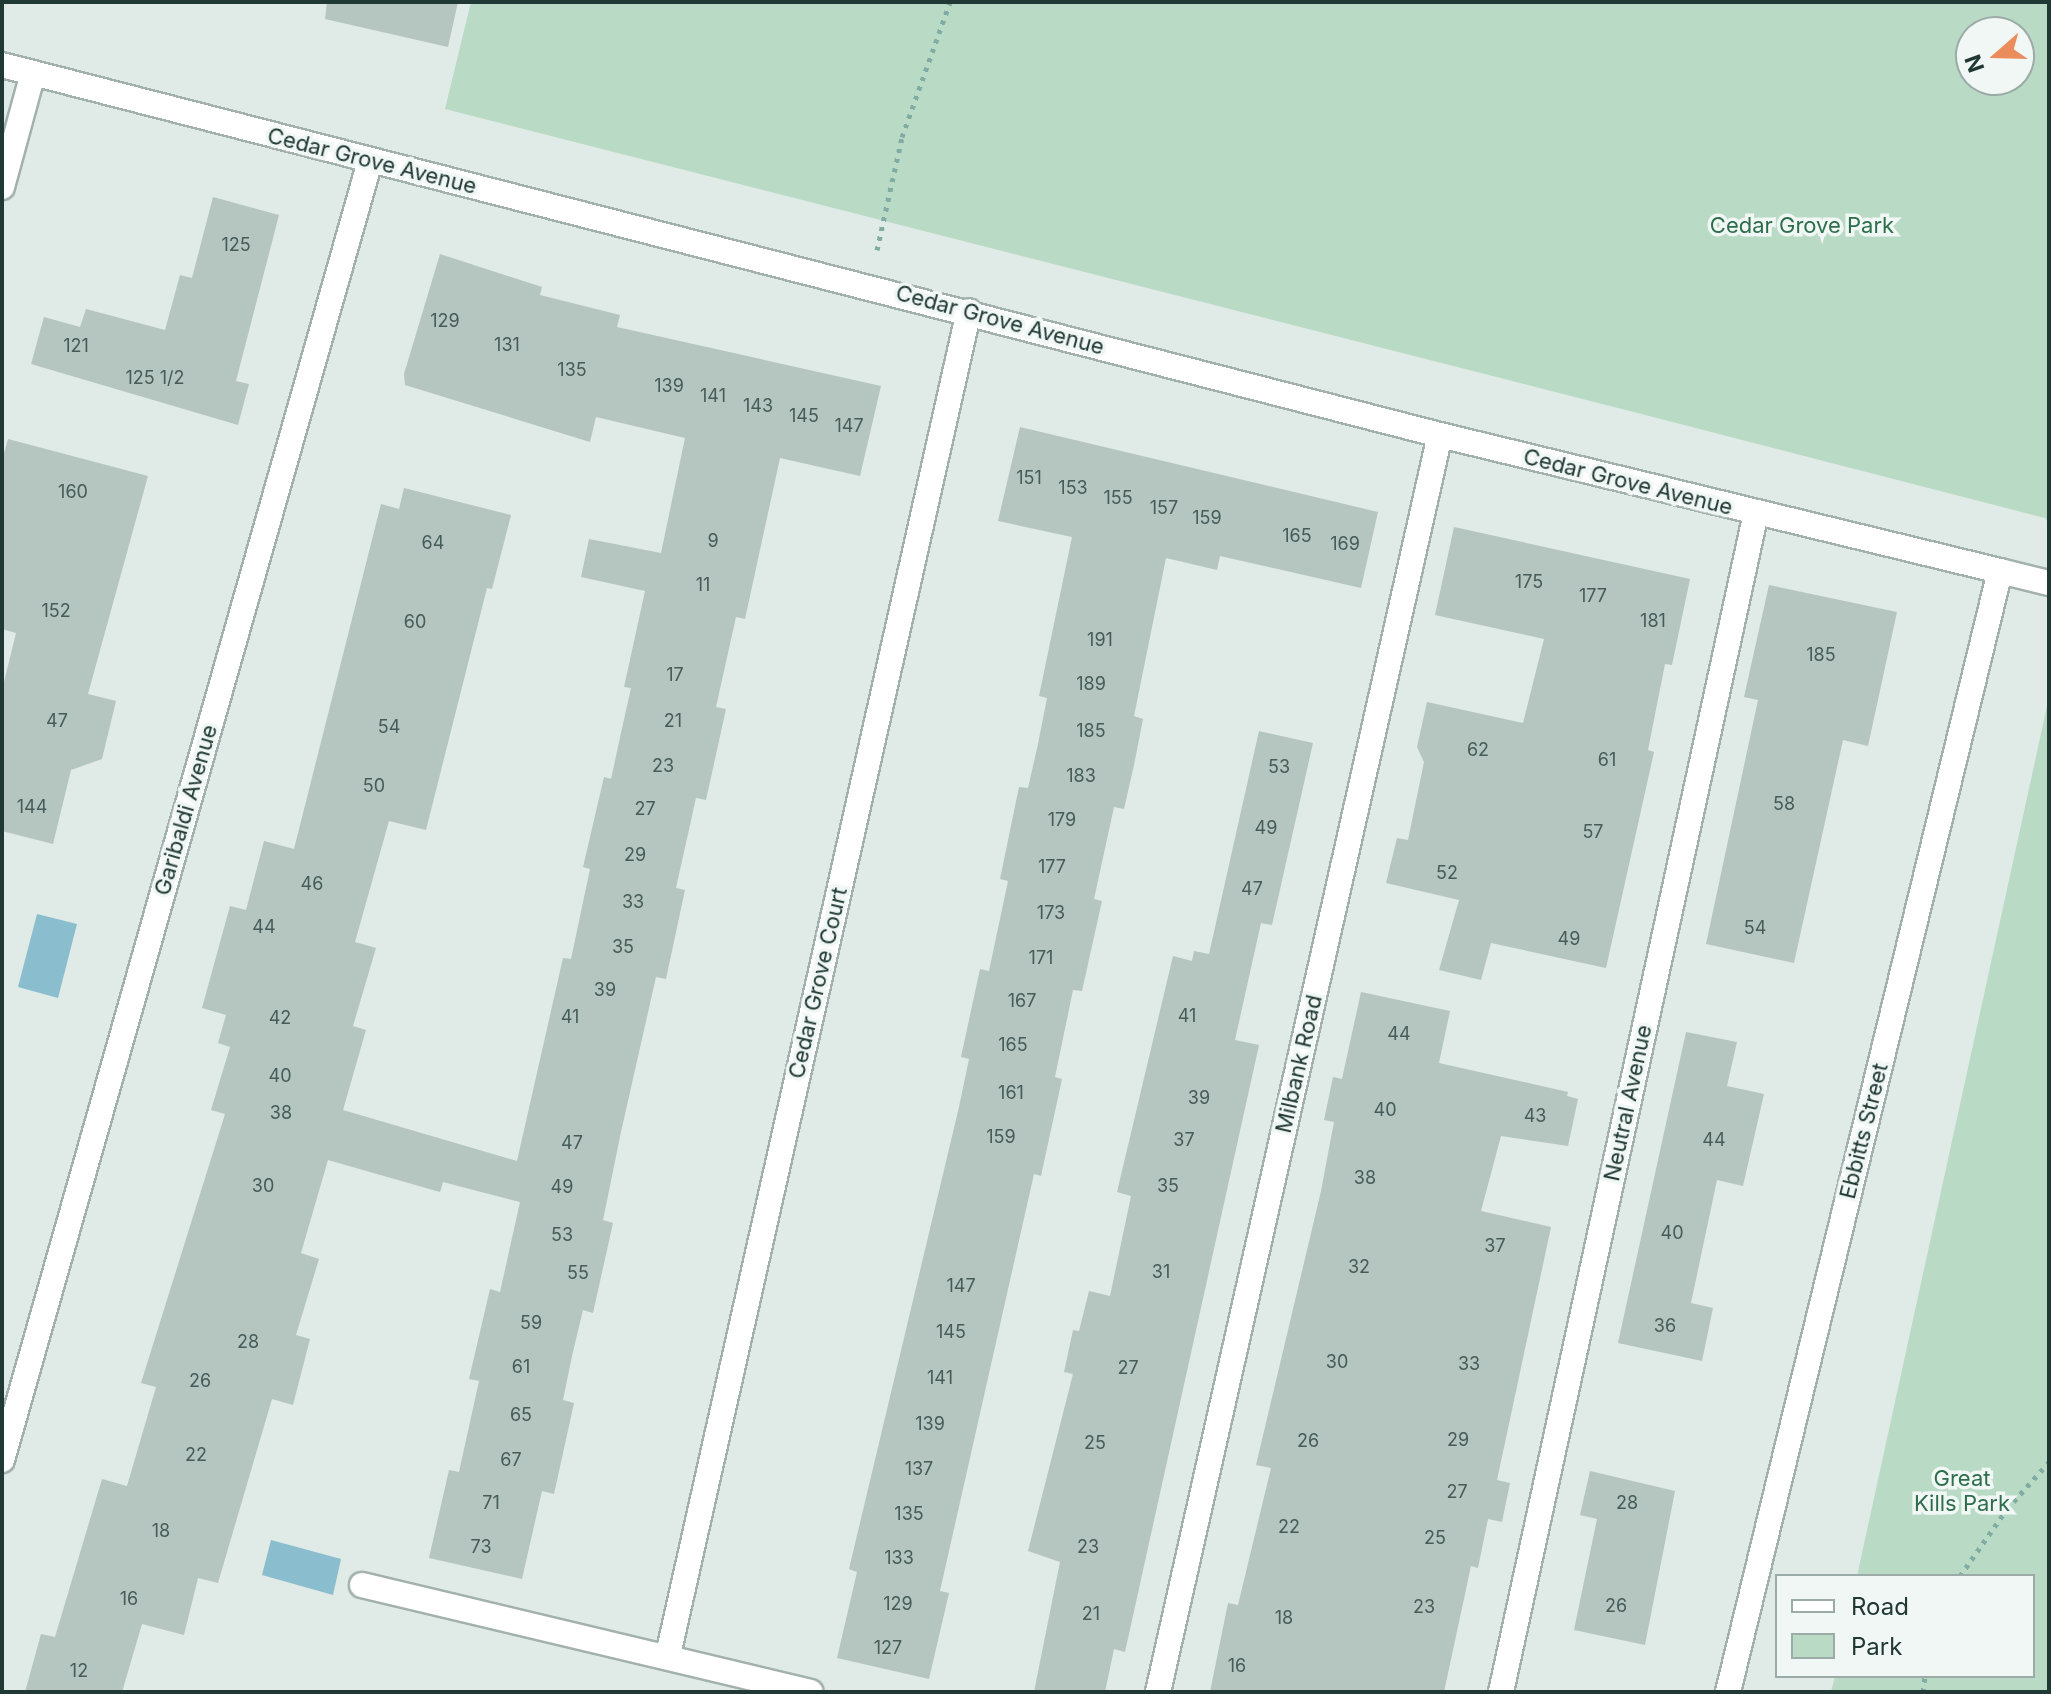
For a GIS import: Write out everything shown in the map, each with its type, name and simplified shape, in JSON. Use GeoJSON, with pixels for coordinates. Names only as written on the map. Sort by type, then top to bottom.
{"type":"FeatureCollection","features":[{"type":"Feature","properties":{"kind":"street","name":"Cedar Grove Avenue"},"geometry":{"type":"LineString","coordinates":[[2,65],[969,311],[1440,435],[2049,583]]}},
{"type":"Feature","properties":{"kind":"street"},"geometry":{"type":"LineString","coordinates":[[2,187],[33,73]]}},
{"type":"Feature","properties":{"kind":"street","name":"Garibaldi Avenue"},"geometry":{"type":"LineString","coordinates":[[2,1460],[370,161]]}},
{"type":"Feature","properties":{"kind":"street","name":"Cedar Grove Court"},"geometry":{"type":"LineString","coordinates":[[668,1655],[969,311]]}},
{"type":"Feature","properties":{"kind":"street","name":"Milbank Road"},"geometry":{"type":"LineString","coordinates":[[1158,1692],[1440,435]]}},
{"type":"Feature","properties":{"kind":"street","name":"Neutral Avenue"},"geometry":{"type":"LineString","coordinates":[[1501,1692],[1756,513]]}},
{"type":"Feature","properties":{"kind":"street","name":"Ebbitts Street"},"geometry":{"type":"LineString","coordinates":[[1728,1692],[2000,571]]}},
{"type":"Feature","properties":{"kind":"street"},"geometry":{"type":"LineString","coordinates":[[362,1585],[668,1655],[810,1692]]}},
{"type":"Feature","properties":{"kind":"path"},"geometry":{"type":"LineString","coordinates":[[881,233],[906,122],[950,2]]}},
{"type":"Feature","properties":{"kind":"path"},"geometry":{"type":"LineString","coordinates":[[1961,1574],[1999,1520],[2049,1462]]}},
{"type":"Feature","properties":{"kind":"green space","name":"Cedar Grove Park"},"geometry":{"type":"Polygon","coordinates":[[[471,2],[2049,2],[2049,524],[2045,518],[445,109],[471,2]]]}},
{"type":"Feature","properties":{"kind":"green space","name":"Great Kills Park"},"geometry":{"type":"Polygon","coordinates":[[[2049,697],[2049,1692],[1831,1692],[1834,1678],[2035,1678],[2035,1574],[1857,1574],[2049,697]]]}},
{"type":"Feature","properties":{"kind":"water"},"geometry":{"type":"Polygon","coordinates":[[[37,914],[77,924],[58,998],[18,987],[37,914]]]}},
{"type":"Feature","properties":{"kind":"water"},"geometry":{"type":"Polygon","coordinates":[[[271,1540],[341,1559],[333,1595],[262,1575],[271,1540]]]}},
{"type":"Feature","properties":{"kind":"building"},"geometry":{"type":"Polygon","coordinates":[[[327,2],[458,2],[448,47],[325,19],[327,2]]]}},
{"type":"Feature","properties":{"kind":"building"},"geometry":{"type":"Polygon","coordinates":[[[213,197],[279,215],[236,381],[249,384],[238,425],[31,364],[44,317],[80,327],[86,309],[165,330],[180,275],[192,278],[213,197]]]}},
{"type":"Feature","properties":{"kind":"building"},"geometry":{"type":"Polygon","coordinates":[[[440,254],[542,287],[540,295],[620,315],[617,327],[881,386],[860,476],[780,458],[745,619],[736,617],[716,707],[726,709],[706,800],[696,798],[676,888],[685,890],[666,979],[656,977],[621,1132],[603,1220],[613,1223],[593,1313],[583,1310],[572,1356],[563,1400],[574,1403],[554,1494],[542,1491],[522,1579],[429,1558],[449,1470],[459,1472],[479,1381],[469,1379],[490,1289],[500,1292],[520,1202],[443,1182],[440,1192],[328,1160],[301,1253],[319,1259],[296,1335],[310,1339],[293,1405],[272,1399],[218,1583],[198,1578],[184,1635],[142,1624],[122,1692],[25,1692],[41,1634],[55,1637],[102,1479],[127,1486],[156,1387],[141,1383],[225,1114],[211,1110],[230,1047],[218,1043],[226,1015],[202,1008],[230,906],[246,910],[264,841],[294,849],[381,504],[399,509],[404,488],[511,515],[492,589],[487,588],[426,830],[389,821],[355,942],[376,948],[353,1026],[366,1030],[343,1110],[517,1161],[563,958],[571,959],[590,869],[583,867],[604,777],[611,779],[631,688],[624,687],[645,591],[581,577],[589,539],[661,553],[685,438],[596,417],[590,442],[405,385],[404,374],[440,254]]]}},
{"type":"Feature","properties":{"kind":"building"},"geometry":{"type":"Polygon","coordinates":[[[1020,427],[1378,512],[1361,588],[1220,556],[1217,570],[1166,558],[1134,716],[1143,719],[1134,765],[1124,809],[1114,807],[1094,899],[1102,901],[1082,991],[1073,990],[1055,1077],[1062,1079],[1041,1176],[1034,1174],[940,1591],[949,1593],[929,1679],[837,1658],[857,1572],[849,1569],[969,1059],[961,1057],[980,969],[989,971],[1008,881],[1000,879],[1019,787],[1028,788],[1038,744],[1047,698],[1039,696],[1072,537],[998,521],[1020,427]]]}},
{"type":"Feature","properties":{"kind":"building"},"geometry":{"type":"Polygon","coordinates":[[[8,439],[148,476],[88,694],[116,701],[102,759],[71,770],[53,844],[2,831],[2,690],[16,633],[2,629],[2,461],[8,439]]]}},
{"type":"Feature","properties":{"kind":"building"},"geometry":{"type":"Polygon","coordinates":[[[1454,527],[1690,579],[1672,665],[1665,664],[1648,750],[1654,752],[1606,968],[1491,943],[1481,980],[1439,970],[1459,900],[1386,883],[1397,838],[1408,840],[1424,762],[1417,747],[1427,702],[1523,723],[1544,639],[1435,615],[1454,527]]]}},
{"type":"Feature","properties":{"kind":"building"},"geometry":{"type":"Polygon","coordinates":[[[1769,585],[1897,612],[1868,746],[1843,740],[1794,963],[1706,944],[1758,700],[1744,697],[1769,585]]]}},
{"type":"Feature","properties":{"kind":"building"},"geometry":{"type":"Polygon","coordinates":[[[1259,731],[1313,743],[1272,925],[1261,923],[1235,1040],[1259,1045],[1125,1652],[1114,1649],[1105,1692],[1034,1692],[1060,1562],[1028,1551],[1073,1374],[1064,1372],[1073,1330],[1079,1331],[1089,1291],[1110,1296],[1131,1196],[1117,1192],[1173,956],[1192,961],[1194,951],[1209,954],[1259,731]]]}},
{"type":"Feature","properties":{"kind":"building"},"geometry":{"type":"Polygon","coordinates":[[[1361,992],[1450,1011],[1439,1063],[1568,1092],[1567,1096],[1578,1099],[1568,1146],[1501,1136],[1481,1211],[1551,1227],[1497,1480],[1510,1483],[1502,1522],[1488,1519],[1478,1568],[1471,1566],[1444,1692],[1210,1692],[1228,1603],[1238,1605],[1271,1468],[1256,1465],[1321,1191],[1334,1122],[1324,1120],[1333,1077],[1342,1079],[1361,992]]]}},
{"type":"Feature","properties":{"kind":"building"},"geometry":{"type":"Polygon","coordinates":[[[1686,1032],[1737,1042],[1727,1086],[1764,1094],[1743,1186],[1717,1180],[1691,1303],[1713,1308],[1702,1361],[1618,1343],[1686,1032]]]}},
{"type":"Feature","properties":{"kind":"building"},"geometry":{"type":"Polygon","coordinates":[[[1590,1471],[1675,1491],[1645,1645],[1574,1630],[1597,1519],[1580,1515],[1590,1471]]]}}]}
